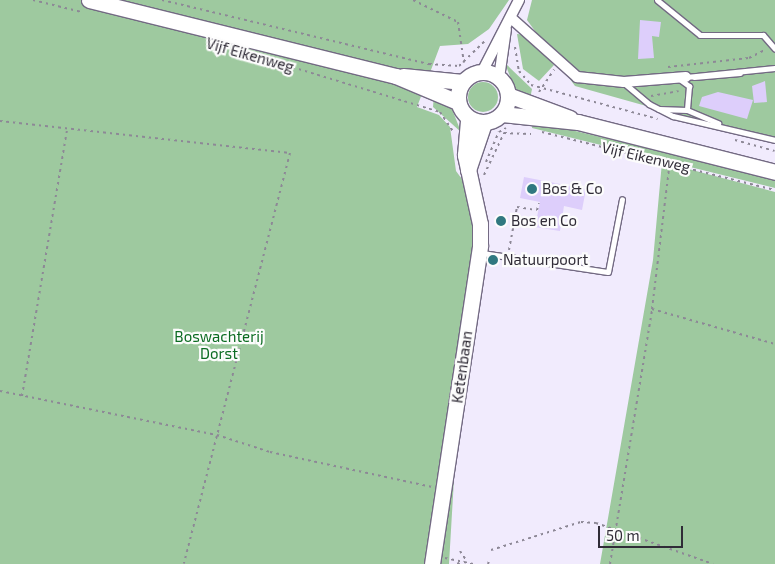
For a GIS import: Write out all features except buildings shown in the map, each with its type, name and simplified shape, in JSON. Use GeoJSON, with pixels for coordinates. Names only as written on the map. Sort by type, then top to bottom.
{"type":"FeatureCollection","features":[{"type":"Feature","properties":{"kind":"main road","name":"Vijf Eikenweg"},"geometry":{"type":"LineString","coordinates":[[90,7],[396,76],[462,82]]}},
{"type":"Feature","properties":{"kind":"main road"},"geometry":{"type":"LineString","coordinates":[[482,72],[499,78],[508,95],[502,114],[484,123],[468,118],[458,102],[462,82],[482,72]]}},
{"type":"Feature","properties":{"kind":"main road","name":"Vijf Eikenweg"},"geometry":{"type":"LineString","coordinates":[[396,76],[458,102]]}},
{"type":"Feature","properties":{"kind":"main road","name":"Vijf Eikenweg"},"geometry":{"type":"LineString","coordinates":[[508,95],[578,122],[775,172]]}},
{"type":"Feature","properties":{"kind":"main road","name":"Vijf Eikenweg"},"geometry":{"type":"LineString","coordinates":[[502,114],[578,122]]}},
{"type":"Feature","properties":{"kind":"main road","name":"Ketenbaan"},"geometry":{"type":"LineString","coordinates":[[432,562],[479,252],[480,224],[464,148],[468,118]]}},
{"type":"Feature","properties":{"kind":"main road"},"geometry":{"type":"LineString","coordinates":[[468,170],[484,123]]}},
{"type":"Feature","properties":{"kind":"street"},"geometry":{"type":"LineString","coordinates":[[482,72],[519,0]]}},
{"type":"Feature","properties":{"kind":"street"},"geometry":{"type":"LineString","coordinates":[[499,78],[508,22]]}},
{"type":"Feature","properties":{"kind":"street"},"geometry":{"type":"LineString","coordinates":[[508,22],[577,77],[624,82],[675,76],[687,82]]}},
{"type":"Feature","properties":{"kind":"lane"},"geometry":{"type":"LineString","coordinates":[[657,0],[700,35],[762,34],[775,49]]}},
{"type":"Feature","properties":{"kind":"lane"},"geometry":{"type":"LineString","coordinates":[[687,110],[687,82],[746,71],[775,68]]}},
{"type":"Feature","properties":{"kind":"lane"},"geometry":{"type":"LineString","coordinates":[[624,82],[645,101],[658,109],[775,140]]}},
{"type":"Feature","properties":{"kind":"lane"},"geometry":{"type":"LineString","coordinates":[[658,109],[687,110],[723,126]]}},
{"type":"Feature","properties":{"kind":"lane"},"geometry":{"type":"LineString","coordinates":[[479,252],[608,272],[622,199]]}},
{"type":"Feature","properties":{"kind":"path"},"geometry":{"type":"LineString","coordinates":[[33,0],[90,7]]}},
{"type":"Feature","properties":{"kind":"path","name":"Vijf Eikenweg"},"geometry":{"type":"LineString","coordinates":[[162,0],[429,64],[464,64]]}},
{"type":"Feature","properties":{"kind":"path"},"geometry":{"type":"LineString","coordinates":[[413,0],[458,22],[464,64]]}},
{"type":"Feature","properties":{"kind":"path"},"geometry":{"type":"LineString","coordinates":[[664,67],[748,58],[757,51],[775,49]]}},
{"type":"Feature","properties":{"kind":"path","name":"Vijf Eikenweg"},"geometry":{"type":"LineString","coordinates":[[242,52],[440,112],[454,133]]}},
{"type":"Feature","properties":{"kind":"path"},"geometry":{"type":"LineString","coordinates":[[464,64],[475,53]]}},
{"type":"Feature","properties":{"kind":"path"},"geometry":{"type":"LineString","coordinates":[[517,65],[531,84],[665,120]]}},
{"type":"Feature","properties":{"kind":"path"},"geometry":{"type":"LineString","coordinates":[[645,101],[652,94],[668,95],[687,82]]}},
{"type":"Feature","properties":{"kind":"path"},"geometry":{"type":"LineString","coordinates":[[0,121],[290,153],[184,564]]}},
{"type":"Feature","properties":{"kind":"path"},"geometry":{"type":"LineString","coordinates":[[494,143],[499,132],[512,126]]}},
{"type":"Feature","properties":{"kind":"path"},"geometry":{"type":"LineString","coordinates":[[22,396],[67,128]]}},
{"type":"Feature","properties":{"kind":"path","name":"Vijf Eikenweg"},"geometry":{"type":"LineString","coordinates":[[519,128],[670,161],[775,190]]}},
{"type":"Feature","properties":{"kind":"path"},"geometry":{"type":"LineString","coordinates":[[480,184],[504,133],[530,134]]}},
{"type":"Feature","properties":{"kind":"path"},"geometry":{"type":"LineString","coordinates":[[729,138],[775,151]]}},
{"type":"Feature","properties":{"kind":"path"},"geometry":{"type":"LineString","coordinates":[[610,564],[652,309],[670,161]]}},
{"type":"Feature","properties":{"kind":"path"},"geometry":{"type":"LineString","coordinates":[[508,257],[517,206],[537,210],[539,203]]}},
{"type":"Feature","properties":{"kind":"path"},"geometry":{"type":"LineString","coordinates":[[652,309],[775,344]]}},
{"type":"Feature","properties":{"kind":"path"},"geometry":{"type":"LineString","coordinates":[[0,391],[217,435],[270,452],[444,490]]}},
{"type":"Feature","properties":{"kind":"path"},"geometry":{"type":"LineString","coordinates":[[491,550],[581,522],[616,530],[713,564]]}},
{"type":"Feature","properties":{"kind":"path"},"geometry":{"type":"LineString","coordinates":[[460,551],[466,560],[474,564]]}},
{"type":"Feature","properties":{"kind":"path"},"geometry":{"type":"LineString","coordinates":[[432,562],[466,560]]}},
{"type":"Feature","properties":{"kind":"path"},"geometry":{"type":"LineString","coordinates":[[457,564],[466,560]]}},
{"type":"Feature","properties":{"kind":"green space","name":"Boswachterij Dorst"},"geometry":{"type":"Polygon","coordinates":[[[0,0],[509,0],[489,29],[468,44],[440,46],[417,107],[439,115],[450,127],[456,171],[467,186],[475,227],[460,377],[449,564],[0,564],[0,0]]]}},
{"type":"Feature","properties":{"kind":"green space"},"geometry":{"type":"Polygon","coordinates":[[[532,0],[775,0],[775,142],[575,86],[527,20],[532,0]]]}},
{"type":"Feature","properties":{"kind":"green space"},"geometry":{"type":"Polygon","coordinates":[[[517,34],[527,35],[554,65],[539,81],[523,69],[517,34]]]}},
{"type":"Feature","properties":{"kind":"green space"},"geometry":{"type":"Polygon","coordinates":[[[505,63],[532,89],[530,99],[515,90],[505,63]]]}},
{"type":"Feature","properties":{"kind":"green space"},"geometry":{"type":"Polygon","coordinates":[[[483,82],[489,83],[497,91],[497,103],[489,111],[483,112],[477,111],[469,103],[468,97],[469,91],[477,83],[483,82]]]}},
{"type":"Feature","properties":{"kind":"green space"},"geometry":{"type":"Polygon","coordinates":[[[434,95],[450,104],[461,132],[433,107],[434,95]]]}},
{"type":"Feature","properties":{"kind":"green space"},"geometry":{"type":"Polygon","coordinates":[[[533,121],[775,178],[775,188],[532,128],[533,121]]]}},
{"type":"Feature","properties":{"kind":"green space"},"geometry":{"type":"Polygon","coordinates":[[[662,162],[775,192],[775,564],[600,564],[653,260],[662,162]]]}},
{"type":"Feature","properties":{"kind":"place","name":"Bos & Co"},"geometry":{"type":"Point","coordinates":[532,189]}},
{"type":"Feature","properties":{"kind":"place","name":"Bos en Co"},"geometry":{"type":"Point","coordinates":[501,221]}},
{"type":"Feature","properties":{"kind":"place","name":"Natuurpoort"},"geometry":{"type":"Point","coordinates":[493,260]}}]}
